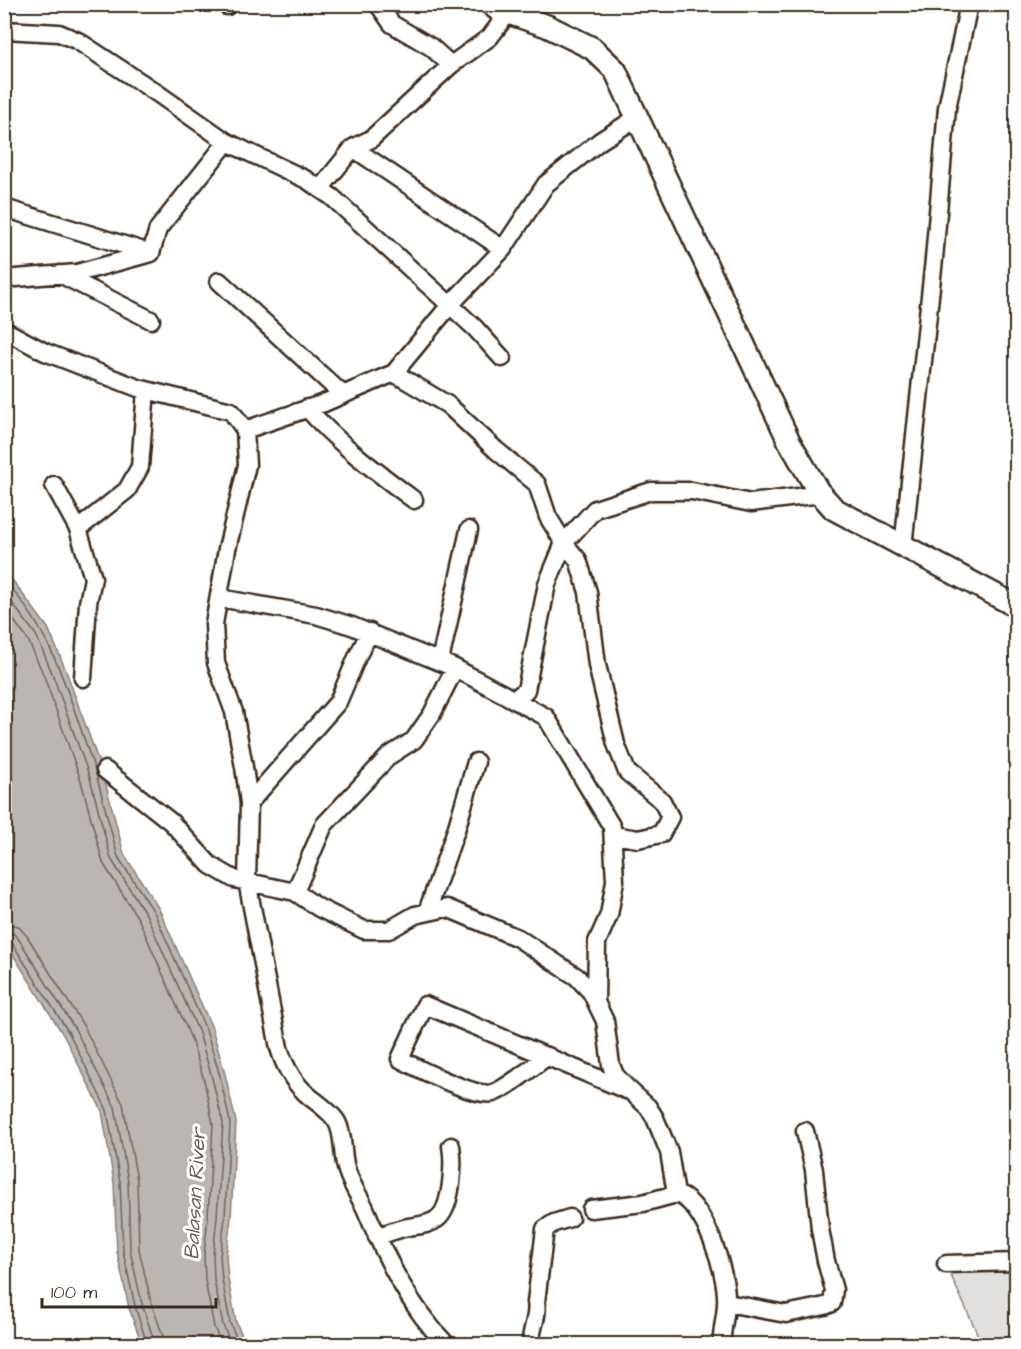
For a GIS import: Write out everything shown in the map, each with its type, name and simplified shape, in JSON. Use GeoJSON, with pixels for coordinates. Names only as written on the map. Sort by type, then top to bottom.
{"type":"FeatureCollection","features":[{"type":"Feature","properties":{"kind":"main road"},"geometry":{"type":"LineString","coordinates":[[500,9],[547,26],[592,48],[615,70],[789,441],[821,494],[834,509],[1017,606]]}},
{"type":"Feature","properties":{"kind":"street"},"geometry":{"type":"LineString","coordinates":[[378,4],[392,24],[431,47],[451,65]]}},
{"type":"Feature","properties":{"kind":"street"},"geometry":{"type":"LineString","coordinates":[[903,547],[934,259],[946,108],[969,4]]}},
{"type":"Feature","properties":{"kind":"street"},"geometry":{"type":"LineString","coordinates":[[320,189],[353,148],[371,139],[451,65],[490,37],[500,9]]}},
{"type":"Feature","properties":{"kind":"street"},"geometry":{"type":"LineString","coordinates":[[4,30],[59,33],[78,41],[226,142],[307,180],[332,197],[450,304],[476,328],[502,358]]}},
{"type":"Feature","properties":{"kind":"street"},"geometry":{"type":"LineString","coordinates":[[245,430],[394,373],[450,304],[503,249],[546,184],[600,141],[638,117]]}},
{"type":"Feature","properties":{"kind":"street"},"geometry":{"type":"LineString","coordinates":[[150,253],[158,229],[226,142]]}},
{"type":"Feature","properties":{"kind":"street"},"geometry":{"type":"LineString","coordinates":[[353,148],[503,249]]}},
{"type":"Feature","properties":{"kind":"street"},"geometry":{"type":"LineString","coordinates":[[4,208],[150,253]]}},
{"type":"Feature","properties":{"kind":"street"},"geometry":{"type":"LineString","coordinates":[[4,279],[77,273],[150,253]]}},
{"type":"Feature","properties":{"kind":"street"},"geometry":{"type":"LineString","coordinates":[[60,274],[151,320]]}},
{"type":"Feature","properties":{"kind":"street"},"geometry":{"type":"LineString","coordinates":[[219,281],[342,394]]}},
{"type":"Feature","properties":{"kind":"street"},"geometry":{"type":"LineString","coordinates":[[4,330],[45,352],[146,390],[231,411],[245,430],[247,465],[227,549],[214,624],[216,663],[234,712],[249,802],[247,881],[282,1058],[297,1084],[328,1111],[338,1124],[346,1168],[377,1237],[404,1290],[429,1326],[446,1344]]}},
{"type":"Feature","properties":{"kind":"street"},"geometry":{"type":"LineString","coordinates":[[394,373],[448,405],[537,484],[548,516],[564,543],[578,560],[588,592],[597,665],[616,744],[627,772],[662,801],[670,818],[661,834],[638,838],[613,835]]}},
{"type":"Feature","properties":{"kind":"street"},"geometry":{"type":"LineString","coordinates":[[78,529],[127,490],[140,467],[146,390]]}},
{"type":"Feature","properties":{"kind":"street"},"geometry":{"type":"LineString","coordinates":[[307,408],[322,426],[356,456],[414,500]]}},
{"type":"Feature","properties":{"kind":"street"},"geometry":{"type":"LineString","coordinates":[[54,485],[78,529],[93,578],[88,603],[83,678]]}},
{"type":"Feature","properties":{"kind":"street"},"geometry":{"type":"LineString","coordinates":[[515,699],[526,690],[547,584],[564,543],[595,509],[651,491],[692,491],[751,503],[821,494]]}},
{"type":"Feature","properties":{"kind":"street"},"geometry":{"type":"LineString","coordinates":[[295,892],[324,825],[389,756],[414,740],[432,714],[447,664],[469,530]]}},
{"type":"Feature","properties":{"kind":"street"},"geometry":{"type":"LineString","coordinates":[[219,598],[316,615],[370,632],[447,664],[546,717],[612,827],[615,882],[609,915],[597,942],[596,1001]]}},
{"type":"Feature","properties":{"kind":"street"},"geometry":{"type":"LineString","coordinates":[[249,802],[338,702],[370,632]]}},
{"type":"Feature","properties":{"kind":"street"},"geometry":{"type":"LineString","coordinates":[[427,912],[456,830],[476,762]]}},
{"type":"Feature","properties":{"kind":"street"},"geometry":{"type":"LineString","coordinates":[[105,770],[171,822],[210,865],[234,879],[295,892],[319,908],[364,930],[388,930],[415,915],[447,908],[518,938],[577,977],[596,1001],[606,1025],[610,1065],[619,1081],[648,1107],[659,1128],[671,1160],[676,1194]]}},
{"type":"Feature","properties":{"kind":"street"},"geometry":{"type":"LineString","coordinates":[[548,1056],[496,1092],[484,1094],[438,1077],[400,1059],[425,1005],[548,1056],[630,1091]]}},
{"type":"Feature","properties":{"kind":"street"},"geometry":{"type":"LineString","coordinates":[[727,1303],[786,1314],[829,1305],[833,1299],[834,1290],[820,1229],[814,1170],[805,1131]]}},
{"type":"Feature","properties":{"kind":"street"},"geometry":{"type":"LineString","coordinates":[[377,1237],[400,1228],[429,1223],[440,1216],[453,1174],[454,1161],[451,1146]]}},
{"type":"Feature","properties":{"kind":"street"},"geometry":{"type":"LineString","coordinates":[[591,1209],[643,1203],[676,1194],[686,1198],[694,1206],[717,1250],[722,1266],[727,1303],[722,1344]]}},
{"type":"Feature","properties":{"kind":"street"},"geometry":{"type":"LineString","coordinates":[[531,1344],[530,1332],[537,1309],[545,1229],[570,1218]]}},
{"type":"Feature","properties":{"kind":"street"},"geometry":{"type":"LineString","coordinates":[[946,1264],[1017,1263]]}},
{"type":"Feature","properties":{"kind":"shaded area"},"geometry":{"type":"Polygon","coordinates":[[[1016,1266],[1016,1344],[982,1344],[948,1269],[1016,1266]]]}},
{"type":"Feature","properties":{"kind":"water","name":"Balasan River"},"geometry":{"type":"Polygon","coordinates":[[[4,572],[48,628],[65,668],[103,774],[124,854],[159,909],[212,1028],[236,1122],[231,1218],[226,1256],[236,1322],[246,1344],[142,1344],[129,1308],[117,1252],[114,1183],[102,1111],[64,1036],[5,942],[4,572]]]}}]}
